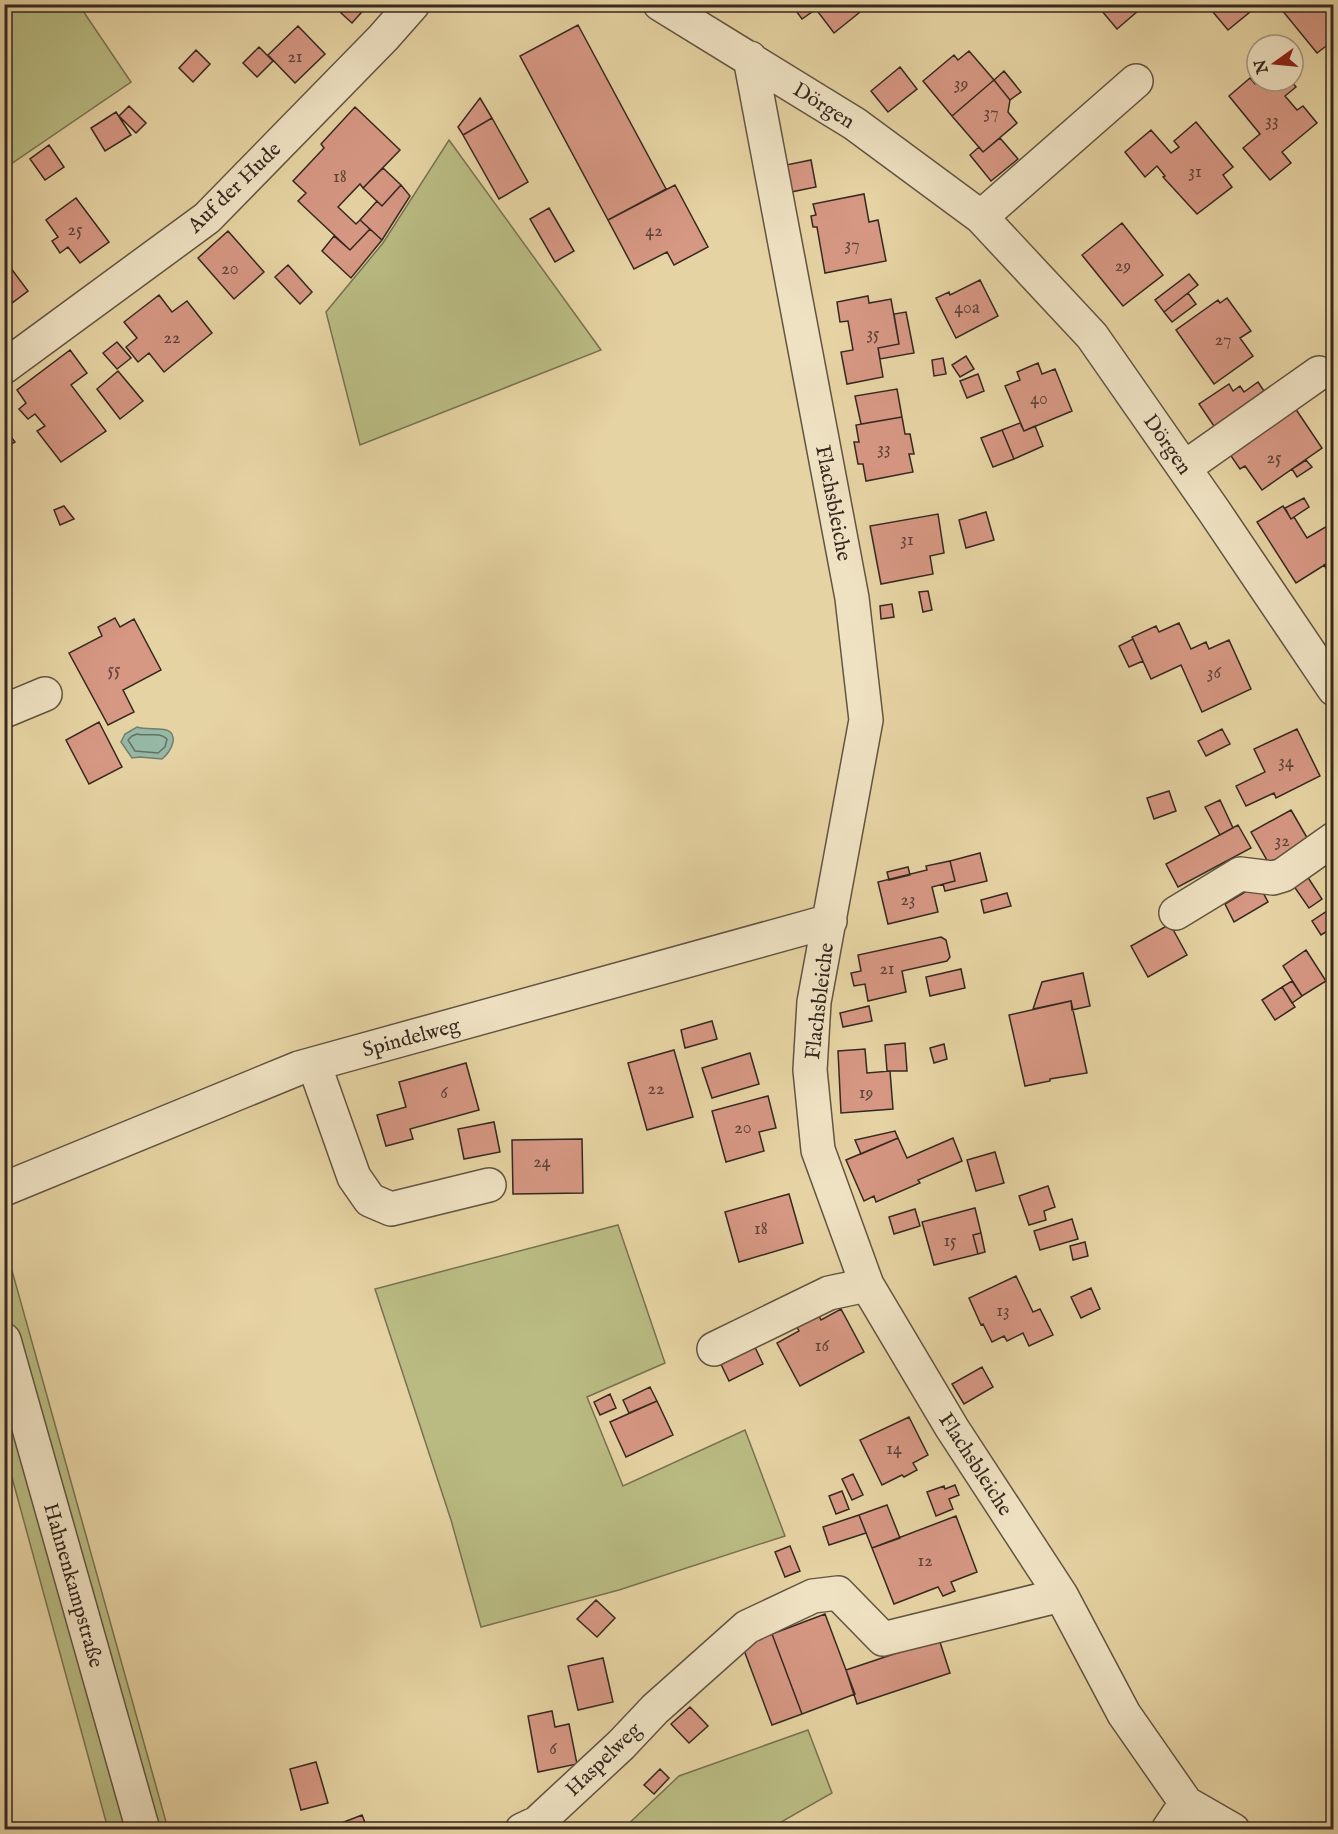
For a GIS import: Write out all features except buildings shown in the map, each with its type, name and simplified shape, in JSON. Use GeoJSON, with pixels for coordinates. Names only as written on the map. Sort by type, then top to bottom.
{"type":"FeatureCollection","features":[{"type":"Feature","properties":{"kind":"street","name":"Auf der Hude"},"geometry":{"type":"LineString","coordinates":[[4,367],[207,218],[413,4]]}},
{"type":"Feature","properties":{"kind":"street","name":"Dörgen"},"geometry":{"type":"LineString","coordinates":[[660,4],[701,13],[750,58],[855,124],[981,217],[1092,336],[1334,689]]}},
{"type":"Feature","properties":{"kind":"street","name":"Flachsbleiche"},"geometry":{"type":"LineString","coordinates":[[750,58],[852,598],[866,720],[814,1002],[810,1070],[818,1150],[867,1285],[952,1428],[1061,1595],[1124,1714],[1186,1803],[1233,1830]]}},
{"type":"Feature","properties":{"kind":"street"},"geometry":{"type":"LineString","coordinates":[[981,217],[1136,81]]}},
{"type":"Feature","properties":{"kind":"street"},"geometry":{"type":"LineString","coordinates":[[1184,468],[1319,373]]}},
{"type":"Feature","properties":{"kind":"street"},"geometry":{"type":"LineString","coordinates":[[4,711],[45,694]]}},
{"type":"Feature","properties":{"kind":"street"},"geometry":{"type":"LineString","coordinates":[[1176,913],[1240,874],[1273,878],[1283,875],[1334,839]]}},
{"type":"Feature","properties":{"kind":"street","name":"Spindelweg"},"geometry":{"type":"LineString","coordinates":[[4,1189],[299,1068],[830,921]]}},
{"type":"Feature","properties":{"kind":"street"},"geometry":{"type":"LineString","coordinates":[[314,1064],[354,1177],[370,1200],[391,1209],[489,1185]]}},
{"type":"Feature","properties":{"kind":"street"},"geometry":{"type":"LineString","coordinates":[[714,1349],[829,1293],[867,1285]]}},
{"type":"Feature","properties":{"kind":"street","name":"Hahnenkampstraße"},"geometry":{"type":"LineString","coordinates":[[4,1340],[143,1830]]}},
{"type":"Feature","properties":{"kind":"street","name":"Haspelweg"},"geometry":{"type":"LineString","coordinates":[[522,1830],[537,1822],[621,1745],[655,1709],[747,1627],[813,1596],[838,1593],[883,1640],[1061,1595]]}},
{"type":"Feature","properties":{"kind":"street"},"geometry":{"type":"LineString","coordinates":[[1168,1830],[1186,1803]]}},
{"type":"Feature","properties":{"kind":"green space"},"geometry":{"type":"Polygon","coordinates":[[[5,4],[79,5],[131,82],[5,168],[5,4]]]}},
{"type":"Feature","properties":{"kind":"green space"},"geometry":{"type":"Polygon","coordinates":[[[449,140],[601,350],[360,445],[326,312],[383,243],[449,140]]]}},
{"type":"Feature","properties":{"kind":"green space"},"geometry":{"type":"Polygon","coordinates":[[[618,1225],[665,1363],[587,1397],[623,1486],[745,1430],[785,1536],[619,1590],[481,1627],[451,1520],[375,1289],[618,1225]]]}},
{"type":"Feature","properties":{"kind":"green space"},"geometry":{"type":"Polygon","coordinates":[[[4,1242],[168,1829],[108,1829],[5,1452],[4,1242]]]}},
{"type":"Feature","properties":{"kind":"green space"},"geometry":{"type":"Polygon","coordinates":[[[808,1730],[832,1793],[769,1829],[623,1829],[679,1776],[808,1730]]]}},
{"type":"Feature","properties":{"kind":"water"},"geometry":{"type":"Polygon","coordinates":[[[137,727],[170,732],[173,742],[169,752],[162,759],[132,758],[121,742],[125,734],[137,727]]]}}]}
